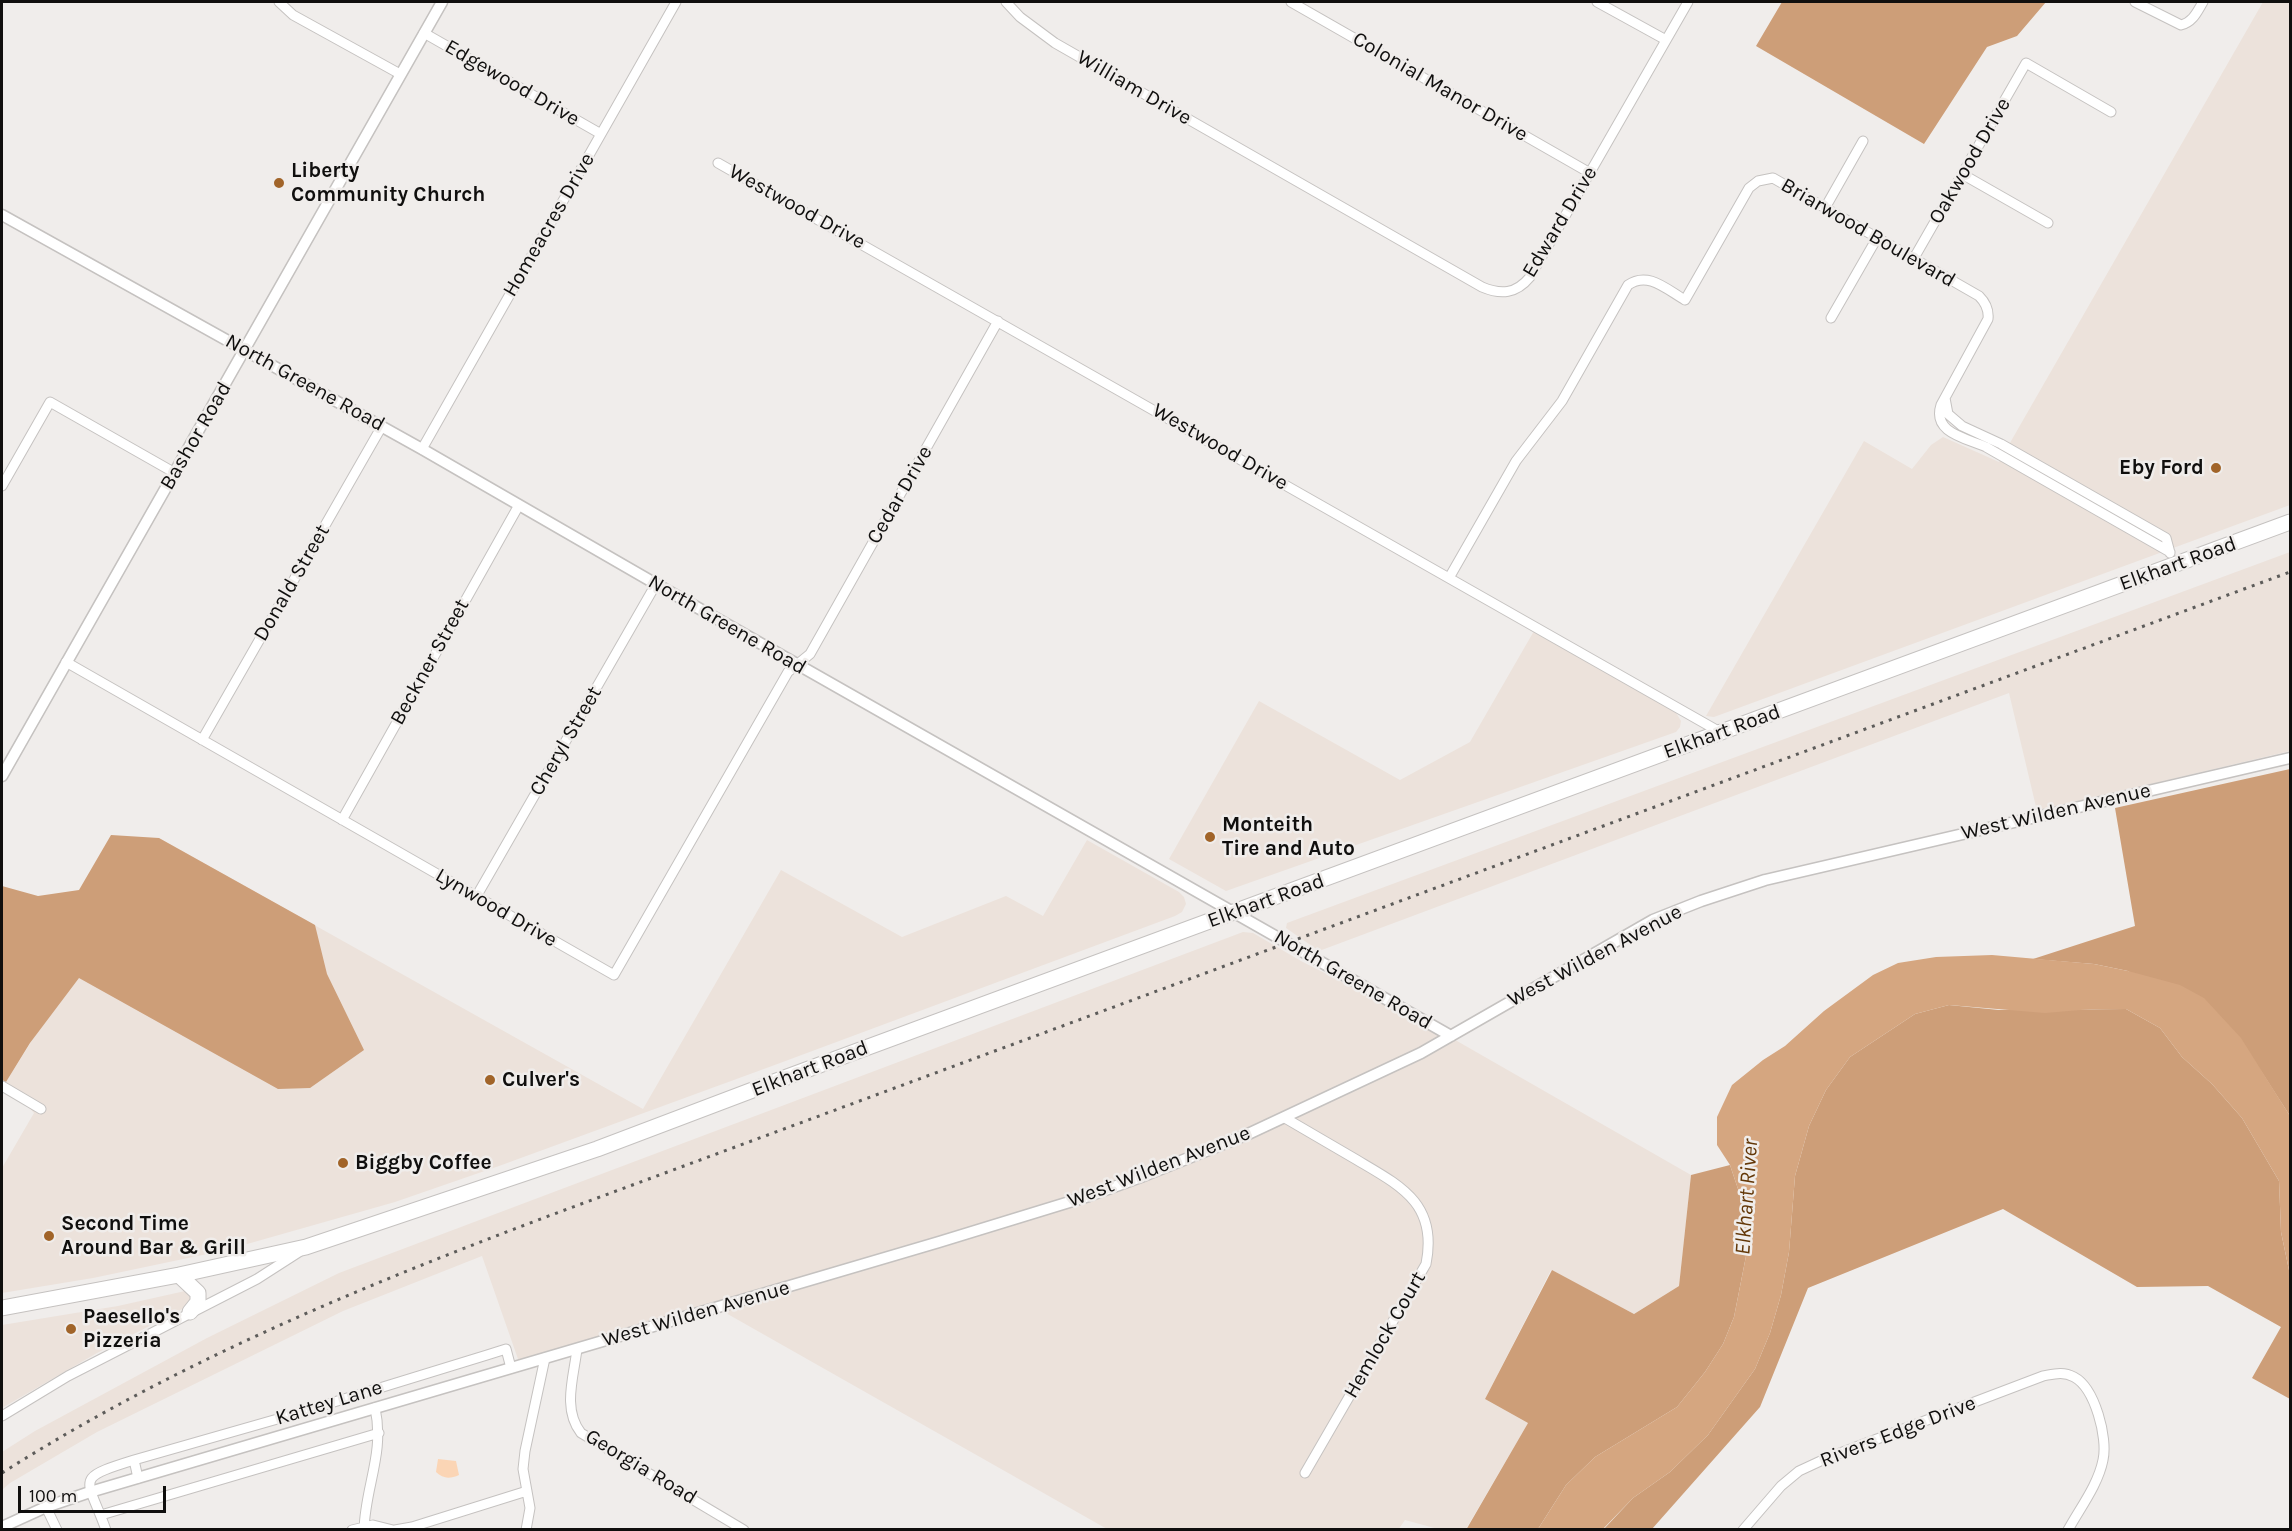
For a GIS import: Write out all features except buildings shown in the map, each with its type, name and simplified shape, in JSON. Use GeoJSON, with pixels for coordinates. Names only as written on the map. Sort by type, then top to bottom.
{"type":"FeatureCollection","features":[{"type":"Feature","properties":{"kind":"highway","name":"Elkhart Road"},"geometry":{"type":"LineString","coordinates":[[2,1308],[179,1275],[306,1248],[597,1149],[1721,732],[2172,559],[2290,522]]}},
{"type":"Feature","properties":{"kind":"highway"},"geometry":{"type":"LineString","coordinates":[[179,1275],[198,1293],[198,1302],[190,1312]]}},
{"type":"Feature","properties":{"kind":"street"},"geometry":{"type":"LineString","coordinates":[[279,2],[293,15],[400,74]]}},
{"type":"Feature","properties":{"kind":"street","name":"Bashor Road"},"geometry":{"type":"LineString","coordinates":[[2,776],[441,2]]}},
{"type":"Feature","properties":{"kind":"street","name":"Homeacres Drive"},"geometry":{"type":"LineString","coordinates":[[422,449],[676,2]]}},
{"type":"Feature","properties":{"kind":"street","name":"William Drive"},"geometry":{"type":"LineString","coordinates":[[1006,2],[1020,17],[1055,43],[1268,165]]}},
{"type":"Feature","properties":{"kind":"street","name":"Colonial Manor Drive"},"geometry":{"type":"LineString","coordinates":[[1291,2],[1590,173]]}},
{"type":"Feature","properties":{"kind":"street"},"geometry":{"type":"LineString","coordinates":[[1597,2],[1666,40]]}},
{"type":"Feature","properties":{"kind":"street","name":"Edward Drive"},"geometry":{"type":"LineString","coordinates":[[1268,165],[1482,287],[1493,292],[1505,293],[1518,289],[1530,277],[1688,2]]}},
{"type":"Feature","properties":{"kind":"street"},"geometry":{"type":"LineString","coordinates":[[2135,2],[2181,25],[2194,18],[2203,2]]}},
{"type":"Feature","properties":{"kind":"street","name":"Edgewood Drive"},"geometry":{"type":"LineString","coordinates":[[424,33],[601,134]]}},
{"type":"Feature","properties":{"kind":"street","name":"Oakwood Drive"},"geometry":{"type":"LineString","coordinates":[[1914,258],[2026,63],[2111,112]]}},
{"type":"Feature","properties":{"kind":"street"},"geometry":{"type":"LineString","coordinates":[[1825,208],[1863,141]]}},
{"type":"Feature","properties":{"kind":"street","name":"Westwood Drive"},"geometry":{"type":"LineString","coordinates":[[718,163],[1721,732]]}},
{"type":"Feature","properties":{"kind":"street"},"geometry":{"type":"LineString","coordinates":[[1962,174],[2048,223]]}},
{"type":"Feature","properties":{"kind":"street","name":"Briarwood Boulevard"},"geometry":{"type":"LineString","coordinates":[[1449,578],[1516,461],[1562,401],[1628,285],[1638,279],[1648,279],[1685,300],[1749,188],[1768,179],[1778,180],[1979,296],[1985,302],[1988,312],[1984,328],[1945,396],[1945,407],[1953,420],[2001,444],[2166,538],[2172,559]]}},
{"type":"Feature","properties":{"kind":"street","name":"North Greene Road"},"geometry":{"type":"LineString","coordinates":[[2,215],[382,426],[1451,1036]]}},
{"type":"Feature","properties":{"kind":"street"},"geometry":{"type":"LineString","coordinates":[[1831,318],[1877,238]]}},
{"type":"Feature","properties":{"kind":"street","name":"Cedar Drive"},"geometry":{"type":"LineString","coordinates":[[797,664],[810,654],[998,321]]}},
{"type":"Feature","properties":{"kind":"street"},"geometry":{"type":"LineString","coordinates":[[2,486],[50,402],[175,472]]}},
{"type":"Feature","properties":{"kind":"street","name":"Donald Street"},"geometry":{"type":"LineString","coordinates":[[202,740],[382,426]]}},
{"type":"Feature","properties":{"kind":"street","name":"Beckner Street"},"geometry":{"type":"LineString","coordinates":[[342,820],[519,505]]}},
{"type":"Feature","properties":{"kind":"street","name":"Cheryl Street"},"geometry":{"type":"LineString","coordinates":[[476,897],[656,584]]}},
{"type":"Feature","properties":{"kind":"street","name":"Lynwood Drive"},"geometry":{"type":"LineString","coordinates":[[66,662],[614,975],[788,672],[797,664]]}},
{"type":"Feature","properties":{"kind":"street","name":"West Wilden Avenue"},"geometry":{"type":"LineString","coordinates":[[2,1527],[46,1507],[90,1492],[1089,1196],[1236,1140],[1421,1053],[1653,920],[1701,901],[1786,875],[2290,758]]}},
{"type":"Feature","properties":{"kind":"street"},"geometry":{"type":"LineString","coordinates":[[2,1086],[41,1109]]}},
{"type":"Feature","properties":{"kind":"street","name":"Hemlock Court"},"geometry":{"type":"LineString","coordinates":[[1285,1118],[1407,1191],[1422,1211],[1429,1236],[1426,1264],[1305,1473]]}},
{"type":"Feature","properties":{"kind":"street"},"geometry":{"type":"LineString","coordinates":[[2,1416],[68,1376],[190,1312],[257,1280],[306,1248]]}},
{"type":"Feature","properties":{"kind":"street","name":"Kattey Lane"},"geometry":{"type":"LineString","coordinates":[[90,1492],[90,1479],[94,1474],[134,1460],[506,1349],[511,1368]]}},
{"type":"Feature","properties":{"kind":"street","name":"Georgia Road"},"geometry":{"type":"LineString","coordinates":[[577,1349],[570,1402],[573,1421],[581,1432],[744,1530]]}},
{"type":"Feature","properties":{"kind":"street"},"geometry":{"type":"LineString","coordinates":[[526,1530],[530,1508],[523,1469],[545,1358]]}},
{"type":"Feature","properties":{"kind":"street","name":"Rivers Edge Drive"},"geometry":{"type":"LineString","coordinates":[[1743,1530],[1781,1485],[1799,1471],[1827,1458],[2043,1376],[2059,1373],[2073,1377],[2087,1388],[2103,1430],[2105,1444],[2104,1459],[2099,1473],[2068,1530]]}},
{"type":"Feature","properties":{"kind":"street"},"geometry":{"type":"LineString","coordinates":[[323,1405],[328,1422]]}},
{"type":"Feature","properties":{"kind":"street"},"geometry":{"type":"LineString","coordinates":[[364,1528],[378,1453],[379,1432],[375,1408]]}},
{"type":"Feature","properties":{"kind":"street"},"geometry":{"type":"LineString","coordinates":[[101,1515],[379,1432]]}},
{"type":"Feature","properties":{"kind":"street"},"geometry":{"type":"LineString","coordinates":[[134,1460],[138,1478]]}},
{"type":"Feature","properties":{"kind":"street"},"geometry":{"type":"LineString","coordinates":[[352,1530],[373,1525],[394,1530],[412,1527],[527,1491]]}},
{"type":"Feature","properties":{"kind":"street"},"geometry":{"type":"LineString","coordinates":[[90,1492],[106,1530]]}},
{"type":"Feature","properties":{"kind":"street"},"geometry":{"type":"LineString","coordinates":[[46,1507],[57,1530]]}},
{"type":"Feature","properties":{"kind":"shaded area"},"geometry":{"type":"Polygon","coordinates":[[[1782,2],[2046,2],[2017,36],[1987,47],[1924,144],[1756,46],[1782,2]]]}},
{"type":"Feature","properties":{"kind":"shaded area"},"geometry":{"type":"Polygon","coordinates":[[[2263,2],[2290,2],[2290,505],[1714,717],[1706,716],[1864,441],[1912,469],[1931,445],[1943,437],[1999,462],[2263,2]]]}},
{"type":"Feature","properties":{"kind":"shaded area"},"geometry":{"type":"Polygon","coordinates":[[[2290,552],[2290,751],[2037,811],[2009,693],[1319,951],[1286,928],[1287,923],[2290,552]]]}},
{"type":"Feature","properties":{"kind":"shaded area"},"geometry":{"type":"Polygon","coordinates":[[[1534,631],[1675,711],[1681,721],[1680,727],[1676,732],[1226,891],[1169,859],[1259,701],[1400,780],[1470,742],[1534,631]]]}},
{"type":"Feature","properties":{"kind":"shaded area"},"geometry":{"type":"Polygon","coordinates":[[[2290,769],[2290,1116],[2261,1071],[2128,971],[2094,964],[2033,959],[2135,926],[2115,808],[2290,769]]]}},
{"type":"Feature","properties":{"kind":"shaded area"},"geometry":{"type":"Polygon","coordinates":[[[111,835],[159,838],[315,925],[327,974],[364,1050],[310,1088],[278,1089],[79,978],[30,1043],[6,1082],[2,1080],[2,886],[38,896],[79,890],[111,835]]]}},
{"type":"Feature","properties":{"kind":"shaded area"},"geometry":{"type":"Polygon","coordinates":[[[159,838],[643,1109],[781,870],[902,937],[1006,896],[1043,916],[1087,840],[1179,892],[1186,904],[1182,912],[1175,916],[772,1066],[395,1202],[226,1250],[93,1278],[2,1293],[2,1168],[34,1113],[6,1082],[159,838]]]}},
{"type":"Feature","properties":{"kind":"shaded area"},"geometry":{"type":"Polygon","coordinates":[[[1243,932],[1253,933],[1301,961],[1450,1037],[1691,1175],[1679,1286],[1634,1314],[1551,1270],[1485,1399],[1528,1423],[1466,1529],[1438,1529],[1405,1520],[1398,1530],[1107,1529],[717,1308],[545,1358],[518,1359],[482,1256],[343,1311],[97,1432],[10,1483],[2,1490],[2,1452],[35,1431],[207,1338],[339,1273],[1243,932]]]}},
{"type":"Feature","properties":{"kind":"shaded area"},"geometry":{"type":"Polygon","coordinates":[[[1949,1005],[1999,1010],[2126,1009],[2160,1028],[2182,1057],[2212,1084],[2242,1118],[2279,1181],[2281,1232],[2290,1275],[2290,1399],[2252,1378],[2281,1327],[2208,1286],[2137,1287],[2003,1209],[1808,1288],[1760,1407],[1652,1529],[1603,1530],[1633,1498],[1670,1472],[1708,1435],[1755,1369],[1770,1333],[1781,1295],[1789,1252],[1795,1176],[1809,1126],[1826,1090],[1850,1057],[1915,1014],[1949,1005]]]}},
{"type":"Feature","properties":{"kind":"shaded area"},"geometry":{"type":"Polygon","coordinates":[[[1730,1165],[1743,1204],[1746,1256],[1734,1317],[1723,1344],[1705,1372],[1677,1407],[1595,1457],[1566,1485],[1538,1529],[1466,1530],[1528,1423],[1485,1399],[1552,1270],[1634,1314],[1679,1286],[1691,1175],[1730,1165]]]}},
{"type":"Feature","properties":{"kind":"shaded area"},"geometry":{"type":"Polygon","coordinates":[[[190,1291],[193,1295],[188,1306],[97,1353],[2,1408],[2,1325],[118,1306],[190,1291]]]}},
{"type":"Feature","properties":{"kind":"shaded area"},"geometry":{"type":"Polygon","coordinates":[[[438,1459],[456,1461],[459,1475],[447,1478],[441,1476],[436,1472],[438,1459]]]}},
{"type":"Feature","properties":{"kind":"water","name":"Elkhart River"},"geometry":{"type":"Polygon","coordinates":[[[1992,955],[2094,964],[2180,985],[2204,998],[2241,1038],[2290,1116],[2290,1275],[2281,1232],[2279,1181],[2242,1118],[2212,1084],[2182,1057],[2160,1028],[2126,1009],[2045,1013],[1949,1005],[1915,1014],[1850,1057],[1826,1090],[1809,1126],[1795,1176],[1789,1252],[1781,1295],[1770,1333],[1755,1369],[1708,1435],[1670,1472],[1633,1498],[1603,1529],[1538,1529],[1566,1485],[1595,1457],[1677,1407],[1705,1372],[1723,1344],[1734,1317],[1746,1256],[1743,1204],[1730,1165],[1717,1145],[1717,1117],[1732,1085],[1785,1046],[1824,1011],[1873,975],[1898,963],[1936,957],[1992,955]]]}},
{"type":"Feature","properties":{"kind":"railway"},"geometry":{"type":"LineString","coordinates":[[2,1473],[134,1396],[202,1362],[271,1329],[482,1241],[2290,572]]}},
{"type":"Feature","properties":{"kind":"place","name":"Liberty Community Church"},"geometry":{"type":"Point","coordinates":[279,183]}},
{"type":"Feature","properties":{"kind":"place","name":"Eby Ford"},"geometry":{"type":"Point","coordinates":[2216,468]}},
{"type":"Feature","properties":{"kind":"place","name":"Monteith Tire and Auto"},"geometry":{"type":"Point","coordinates":[1210,837]}},
{"type":"Feature","properties":{"kind":"place","name":"Culver's"},"geometry":{"type":"Point","coordinates":[490,1080]}},
{"type":"Feature","properties":{"kind":"place","name":"Biggby Coffee"},"geometry":{"type":"Point","coordinates":[343,1163]}},
{"type":"Feature","properties":{"kind":"place","name":"Second Time Around Bar & Grill"},"geometry":{"type":"Point","coordinates":[49,1236]}},
{"type":"Feature","properties":{"kind":"place","name":"Paesello's Pizzeria"},"geometry":{"type":"Point","coordinates":[71,1329]}}]}
